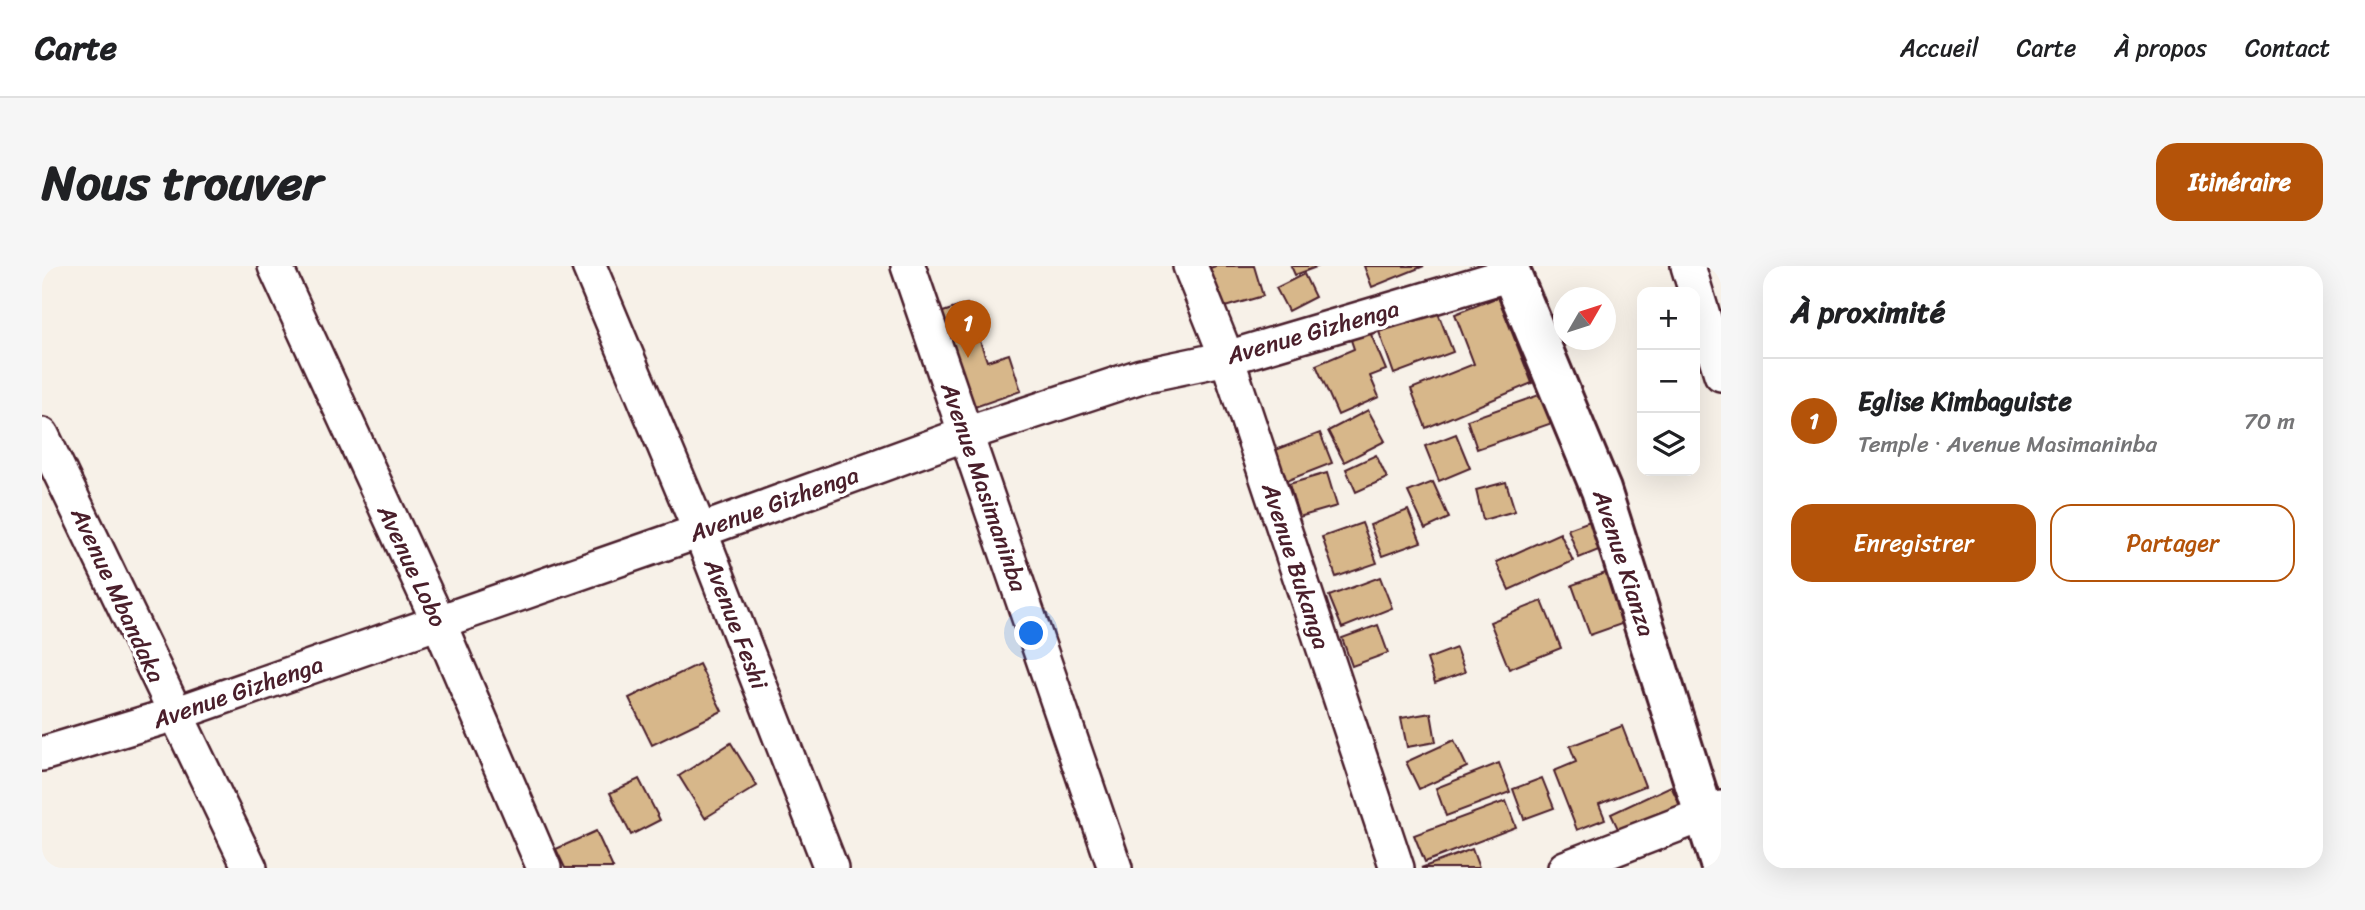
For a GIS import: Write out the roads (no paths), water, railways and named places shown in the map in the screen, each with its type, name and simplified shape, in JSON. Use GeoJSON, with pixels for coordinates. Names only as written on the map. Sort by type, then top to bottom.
{"type":"FeatureCollection","features":[{"type":"Feature","properties":{"kind":"street","name":"Avenue Lobo"},"geometry":{"type":"LineString","coordinates":[[275,266],[439,623],[544,868]]}},
{"type":"Feature","properties":{"kind":"street","name":"Avenue Feshi"},"geometry":{"type":"LineString","coordinates":[[589,266],[700,531],[831,868]]}},
{"type":"Feature","properties":{"kind":"street","name":"Avenue Masimaninba"},"geometry":{"type":"LineString","coordinates":[[908,266],[1115,868]]}},
{"type":"Feature","properties":{"kind":"street","name":"Avenue Bukanga"},"geometry":{"type":"LineString","coordinates":[[1191,266],[1227,358],[1397,868]]}},
{"type":"Feature","properties":{"kind":"street"},"geometry":{"type":"LineString","coordinates":[[1688,266],[1721,374]]}},
{"type":"Feature","properties":{"kind":"street","name":"Avenue Gizhenga"},"geometry":{"type":"LineString","coordinates":[[42,754],[174,715],[700,531],[966,434],[1141,376],[1227,358],[1509,270]]}},
{"type":"Feature","properties":{"kind":"street","name":"Avenue Kianza"},"geometry":{"type":"LineString","coordinates":[[1509,270],[1601,490],[1712,811],[1721,867]]}},
{"type":"Feature","properties":{"kind":"street","name":"Avenue Mbandaka"},"geometry":{"type":"LineString","coordinates":[[42,435],[174,715],[250,868]]}},
{"type":"Feature","properties":{"kind":"street"},"geometry":{"type":"LineString","coordinates":[[1565,868],[1712,811]]}},
{"type":"Feature","properties":{"kind":"place","name":"Eglise Kimbaguiste"},"geometry":{"type":"Point","coordinates":[968,358]}}]}
